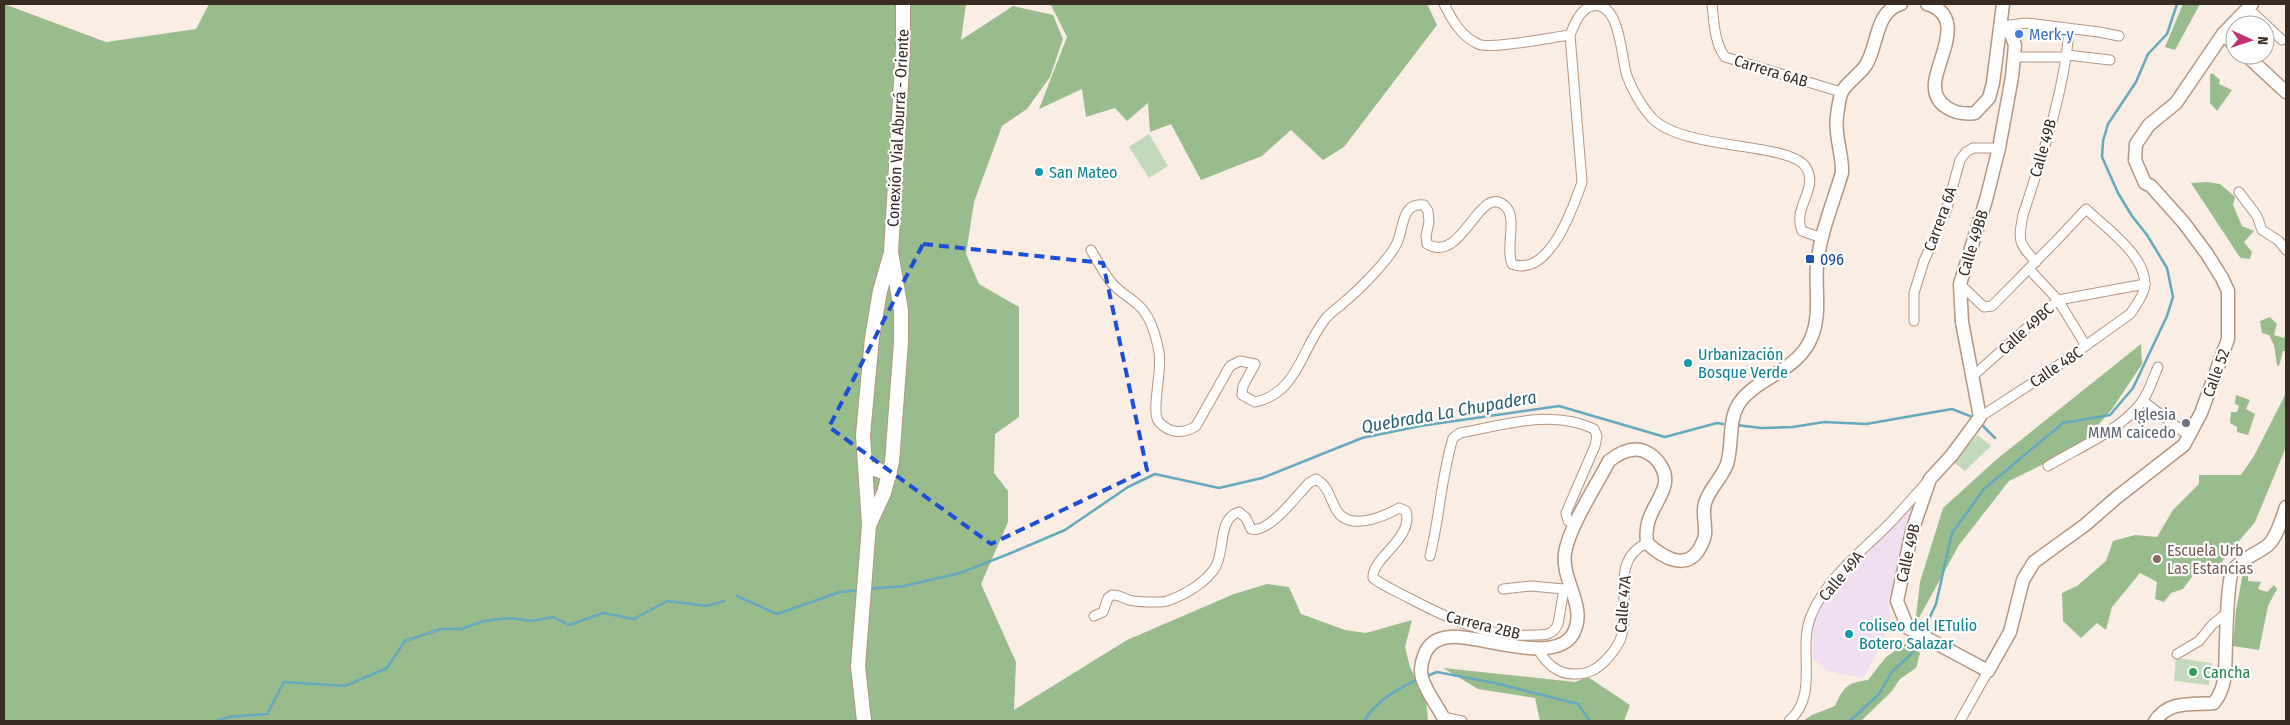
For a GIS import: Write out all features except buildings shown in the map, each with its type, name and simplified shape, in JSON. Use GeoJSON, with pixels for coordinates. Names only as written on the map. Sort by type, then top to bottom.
{"type":"FeatureCollection","features":[{"type":"Feature","properties":{"kind":"main road","name":"Conexión Vial Aburrá - Oriente"},"geometry":{"type":"LineString","coordinates":[[869,529],[890,475],[902,342],[902,310],[892,250],[903,4]]}},
{"type":"Feature","properties":{"kind":"main road","name":"Conexión Vial Aburrá - Oriente"},"geometry":{"type":"LineString","coordinates":[[864,721],[858,666],[869,529],[863,435],[879,298],[892,250]]}},
{"type":"Feature","properties":{"kind":"main road"},"geometry":{"type":"LineString","coordinates":[[898,291],[879,298],[883,308],[902,310]]}},
{"type":"Feature","properties":{"kind":"main road"},"geometry":{"type":"LineString","coordinates":[[884,493],[872,489],[866,476],[876,469],[890,475]]}},
{"type":"Feature","properties":{"kind":"street"},"geometry":{"type":"LineString","coordinates":[[1444,4],[1456,26],[1479,45],[1492,46],[1570,35]]}},
{"type":"Feature","properties":{"kind":"street"},"geometry":{"type":"LineString","coordinates":[[1091,250],[1110,281],[1120,291],[1139,304],[1150,324],[1159,353],[1161,367],[1155,408],[1155,416],[1158,422],[1176,432],[1187,432],[1196,426],[1230,366],[1240,361],[1254,364],[1243,386],[1242,395],[1255,402],[1265,400],[1277,394],[1288,384],[1318,328],[1328,316],[1369,278],[1396,244],[1410,207],[1416,204],[1424,204],[1428,211],[1427,244],[1434,248],[1454,241],[1464,232],[1479,210],[1487,204],[1495,201],[1501,202],[1509,209],[1511,221],[1509,256],[1512,264],[1520,267],[1534,264],[1545,255],[1576,201],[1582,182],[1570,35],[1580,14],[1588,7],[1598,4],[1605,7],[1612,15],[1618,32],[1627,76],[1638,99],[1652,118],[1667,129],[1688,137],[1785,154],[1802,162],[1807,168],[1810,178],[1798,222],[1802,231],[1822,238]]}},
{"type":"Feature","properties":{"kind":"street","name":"Carrera 6AB"},"geometry":{"type":"LineString","coordinates":[[1712,4],[1716,34],[1721,52],[1725,57],[1842,92]]}},
{"type":"Feature","properties":{"kind":"street"},"geometry":{"type":"LineString","coordinates":[[1462,721],[1444,719],[1430,697],[1423,680],[1421,663],[1426,650],[1435,640],[1451,636],[1537,648],[1561,645],[1572,635],[1578,621],[1577,608],[1568,589],[1565,555],[1568,540],[1609,461],[1618,454],[1632,449],[1643,451],[1655,457],[1665,472],[1665,485],[1650,517],[1646,531],[1647,543],[1669,559],[1682,561],[1692,558],[1699,549],[1705,536],[1704,506],[1707,497],[1719,481],[1726,466],[1730,450],[1732,421],[1738,405],[1747,394],[1800,356],[1812,338],[1816,310],[1817,266],[1822,238],[1842,173],[1843,163],[1836,123],[1842,92],[1866,65],[1881,22],[1890,10],[1900,4]]}},
{"type":"Feature","properties":{"kind":"street"},"geometry":{"type":"LineString","coordinates":[[1927,4],[1939,11],[1945,19],[1948,30],[1947,44],[1935,83],[1936,94],[1943,105],[1952,112],[1963,115],[1975,113],[1989,98],[2003,4]]}},
{"type":"Feature","properties":{"kind":"street"},"geometry":{"type":"LineString","coordinates":[[2250,6],[2282,40]]}},
{"type":"Feature","properties":{"kind":"street","name":"Calle 52"},"geometry":{"type":"LineString","coordinates":[[1960,721],[2010,632],[2023,580],[2034,562],[2085,525],[2116,498],[2184,445],[2201,413],[2228,339],[2228,291],[2207,254],[2184,223],[2151,186],[2145,183],[2135,160],[2136,144],[2149,125],[2176,103],[2224,34],[2250,6]]}},
{"type":"Feature","properties":{"kind":"street"},"geometry":{"type":"LineString","coordinates":[[2001,26],[2027,23],[2119,36]]}},
{"type":"Feature","properties":{"kind":"street","name":"Calle 49BB"},"geometry":{"type":"LineString","coordinates":[[1978,420],[1973,376],[1962,322],[1960,284],[1986,200],[1999,148],[2014,57],[2014,45],[2010,34],[2001,26]]}},
{"type":"Feature","properties":{"kind":"street","name":"Calle 49B"},"geometry":{"type":"LineString","coordinates":[[2036,262],[2022,248],[2019,233],[2055,108],[2067,56],[2069,29]]}},
{"type":"Feature","properties":{"kind":"street"},"geometry":{"type":"LineString","coordinates":[[2014,57],[2067,56],[2110,60]]}},
{"type":"Feature","properties":{"kind":"street"},"geometry":{"type":"LineString","coordinates":[[2257,65],[2286,92]]}},
{"type":"Feature","properties":{"kind":"street","name":"Carrera 6A"},"geometry":{"type":"LineString","coordinates":[[1914,321],[1914,293],[1924,261],[1946,211],[1960,160],[1966,152],[1973,148],[1999,148]]}},
{"type":"Feature","properties":{"kind":"street"},"geometry":{"type":"LineString","coordinates":[[2240,192],[2257,216],[2262,230],[2278,241],[2286,250]]}},
{"type":"Feature","properties":{"kind":"street"},"geometry":{"type":"LineString","coordinates":[[1960,284],[1984,307],[1992,306],[2029,270],[2086,208],[2128,248],[2140,266],[2145,284]]}},
{"type":"Feature","properties":{"kind":"street"},"geometry":{"type":"LineString","coordinates":[[2029,270],[2058,300],[2086,346]]}},
{"type":"Feature","properties":{"kind":"street","name":"Calle 49BC"},"geometry":{"type":"LineString","coordinates":[[1973,376],[2058,300],[2145,284]]}},
{"type":"Feature","properties":{"kind":"street","name":"Calle 48C"},"geometry":{"type":"LineString","coordinates":[[1978,420],[2130,314],[2139,301],[2145,284]]}},
{"type":"Feature","properties":{"kind":"street"},"geometry":{"type":"LineString","coordinates":[[2048,466],[2116,426],[2143,401],[2158,367]]}},
{"type":"Feature","properties":{"kind":"street"},"geometry":{"type":"LineString","coordinates":[[2143,401],[2189,436]]}},
{"type":"Feature","properties":{"kind":"street"},"geometry":{"type":"LineString","coordinates":[[1430,556],[1437,529],[1441,483],[1447,457],[1453,438],[1460,434],[1539,419],[1565,420],[1594,428],[1597,436],[1595,446],[1566,513],[1568,521],[1576,524]]}},
{"type":"Feature","properties":{"kind":"street"},"geometry":{"type":"LineString","coordinates":[[1930,479],[1978,420]]}},
{"type":"Feature","properties":{"kind":"street","name":"Carrera 2BB"},"geometry":{"type":"LineString","coordinates":[[1094,616],[1103,612],[1108,598],[1112,595],[1120,595],[1129,600],[1160,602],[1186,593],[1209,576],[1215,568],[1220,557],[1225,525],[1230,517],[1239,512],[1246,518],[1251,529],[1260,529],[1272,522],[1314,479],[1322,482],[1338,512],[1348,519],[1376,518],[1399,508],[1406,511],[1407,524],[1392,550],[1379,561],[1372,573],[1373,578],[1438,614],[1459,622],[1516,635],[1548,634],[1556,629],[1568,589]]}},
{"type":"Feature","properties":{"kind":"street","name":"Calle 49B"},"geometry":{"type":"LineString","coordinates":[[1930,479],[1912,531],[1897,601],[1908,628],[1988,671]]}},
{"type":"Feature","properties":{"kind":"street","name":"Calle 49A"},"geometry":{"type":"LineString","coordinates":[[1790,721],[1795,717],[1801,704],[1806,685],[1807,669],[1804,639],[1811,616],[1826,589],[1848,563],[1888,525],[1930,479]]}},
{"type":"Feature","properties":{"kind":"street"},"geometry":{"type":"LineString","coordinates":[[2155,721],[2165,710],[2172,706],[2214,703],[2219,696],[2224,675],[2232,571],[2254,552],[2268,545],[2275,534],[2286,507]]}},
{"type":"Feature","properties":{"kind":"street","name":"Calle 47A"},"geometry":{"type":"LineString","coordinates":[[1600,666],[1615,651],[1623,634],[1622,592],[1624,572],[1629,559],[1637,549],[1647,543]]}},
{"type":"Feature","properties":{"kind":"street"},"geometry":{"type":"LineString","coordinates":[[1502,590],[1531,586],[1568,589]]}},
{"type":"Feature","properties":{"kind":"street"},"geometry":{"type":"LineString","coordinates":[[2178,654],[2199,641],[2212,625],[2228,612]]}},
{"type":"Feature","properties":{"kind":"street","name":"Carrera 2BB"},"geometry":{"type":"LineString","coordinates":[[1537,648],[1546,663],[1558,670],[1581,674],[1588,673],[1600,666]]}},
{"type":"Feature","properties":{"kind":"highlighted area"},"geometry":{"type":"Polygon","coordinates":[[[923,244],[1103,263],[1147,470],[991,544],[829,427],[923,244]]]}},
{"type":"Feature","properties":{"kind":"shaded area"},"geometry":{"type":"Polygon","coordinates":[[[1913,506],[1889,604],[1890,619],[1883,641],[1864,677],[1841,675],[1824,669],[1813,658],[1814,621],[1831,590],[1845,572],[1913,506]]]}},
{"type":"Feature","properties":{"kind":"green space"},"geometry":{"type":"Polygon","coordinates":[[[4,4],[106,42],[196,29],[209,4],[966,4],[961,40],[1013,6],[1053,15],[1063,39],[1050,77],[1027,109],[1002,126],[974,202],[966,254],[979,284],[1019,307],[1019,417],[995,434],[994,473],[1008,491],[1008,522],[981,584],[1016,662],[1014,710],[1127,640],[1234,594],[1267,584],[1289,587],[1301,614],[1345,630],[1366,633],[1412,620],[1405,647],[1410,667],[1426,699],[1428,721],[4,721],[4,4]]]}},
{"type":"Feature","properties":{"kind":"green space"},"geometry":{"type":"Polygon","coordinates":[[[1427,4],[1437,25],[1344,147],[1323,160],[1291,130],[1262,156],[1201,180],[1171,124],[1150,132],[1148,103],[1127,121],[1115,108],[1086,117],[1082,89],[1039,109],[1067,37],[1051,5],[1427,4]]]}},
{"type":"Feature","properties":{"kind":"green space"},"geometry":{"type":"Polygon","coordinates":[[[2183,4],[2200,4],[2175,50],[2165,47],[2183,4]]]}},
{"type":"Feature","properties":{"kind":"green space"},"geometry":{"type":"Polygon","coordinates":[[[2212,73],[2220,80],[2219,84],[2232,90],[2217,111],[2210,103],[2210,75],[2212,73]]]}},
{"type":"Feature","properties":{"kind":"green space"},"geometry":{"type":"Polygon","coordinates":[[[1149,134],[1168,166],[1149,178],[1129,147],[1149,134]]]}},
{"type":"Feature","properties":{"kind":"green space"},"geometry":{"type":"Polygon","coordinates":[[[2207,182],[2220,184],[2235,197],[2233,205],[2242,226],[2254,231],[2244,242],[2252,252],[2250,259],[2239,256],[2191,183],[2207,182]]]}},
{"type":"Feature","properties":{"kind":"green space"},"geometry":{"type":"Polygon","coordinates":[[[2270,317],[2277,324],[2274,335],[2284,338],[2286,333],[2286,351],[2283,351],[2279,366],[2277,365],[2274,345],[2269,335],[2262,333],[2260,321],[2270,317]]]}},
{"type":"Feature","properties":{"kind":"green space"},"geometry":{"type":"Polygon","coordinates":[[[2141,344],[2142,364],[2112,409],[2080,446],[2009,481],[1959,545],[1915,625],[1920,582],[1943,508],[1997,459],[2141,344]]]}},
{"type":"Feature","properties":{"kind":"green space"},"geometry":{"type":"Polygon","coordinates":[[[2236,395],[2250,400],[2246,409],[2255,414],[2248,435],[2237,432],[2237,427],[2230,423],[2231,412],[2237,412],[2239,406],[2235,404],[2236,395]]]}},
{"type":"Feature","properties":{"kind":"green space"},"geometry":{"type":"Polygon","coordinates":[[[2285,395],[2286,445],[2284,452],[2255,522],[2214,571],[2199,567],[2183,589],[2171,593],[2164,602],[2155,599],[2157,582],[2140,573],[2112,607],[2106,630],[2097,623],[2081,638],[2063,621],[2062,593],[2077,586],[2106,561],[2113,541],[2135,535],[2157,537],[2173,510],[2199,484],[2199,475],[2241,475],[2254,456],[2285,395]]]}},
{"type":"Feature","properties":{"kind":"green space"},"geometry":{"type":"Polygon","coordinates":[[[1978,435],[1991,446],[1965,471],[1952,461],[1978,435]]]}},
{"type":"Feature","properties":{"kind":"green space"},"geometry":{"type":"Polygon","coordinates":[[[2244,568],[2248,570],[2248,581],[2261,582],[2258,589],[2267,592],[2274,585],[2277,589],[2268,606],[2259,650],[2233,646],[2236,610],[2244,568]]]}},
{"type":"Feature","properties":{"kind":"green space"},"geometry":{"type":"Polygon","coordinates":[[[1908,642],[1920,653],[1916,668],[1900,679],[1891,692],[1861,721],[1803,721],[1812,715],[1835,706],[1847,687],[1868,680],[1886,657],[1908,642]]]}},
{"type":"Feature","properties":{"kind":"green space","name":"Cancha"},"geometry":{"type":"Polygon","coordinates":[[[2176,658],[2212,663],[2209,685],[2174,681],[2176,658]]]}},
{"type":"Feature","properties":{"kind":"green space"},"geometry":{"type":"Polygon","coordinates":[[[1443,668],[1575,682],[1588,677],[1630,705],[1624,721],[1540,721],[1535,698],[1478,689],[1443,668]]]}},
{"type":"Feature","properties":{"kind":"waterway"},"geometry":{"type":"LineString","coordinates":[[1923,632],[1936,604],[1952,533],[1984,489],[2063,423],[2110,415],[2133,388],[2167,316],[2173,297],[2167,268],[2118,193],[2102,157],[2103,141],[2108,124],[2136,82],[2148,54],[2167,34],[2177,4]]}},
{"type":"Feature","properties":{"kind":"waterway","name":"Quebrada La Chupadera"},"geometry":{"type":"LineString","coordinates":[[868,589],[904,586],[960,573],[1011,553],[1065,530],[1128,487],[1155,474],[1219,488],[1262,478],[1362,438],[1420,426],[1559,406],[1665,437],[1717,423],[1723,424]]}},
{"type":"Feature","properties":{"kind":"waterway","name":"Quebrada La Chupadera"},"geometry":{"type":"LineString","coordinates":[[1736,425],[1761,428],[1793,427],[1824,422],[1866,424],[1952,409],[1975,418]]}},
{"type":"Feature","properties":{"kind":"waterway","name":"Quebrada La Chupadera"},"geometry":{"type":"LineString","coordinates":[[1980,423],[1995,438]]}},
{"type":"Feature","properties":{"kind":"waterway","name":"Quebrada La Chupadera"},"geometry":{"type":"LineString","coordinates":[[737,596],[777,614],[840,592],[860,590]]}},
{"type":"Feature","properties":{"kind":"waterway","name":"Quebrada La Chupadera"},"geometry":{"type":"LineString","coordinates":[[216,721],[229,717],[267,714],[284,682],[345,686],[387,668],[405,641],[441,629],[461,629],[484,621],[509,618],[532,621],[553,617],[569,625],[603,613],[634,619],[667,601],[707,606],[724,601]]}},
{"type":"Feature","properties":{"kind":"waterway"},"geometry":{"type":"LineString","coordinates":[[1850,721],[1879,694],[1891,673],[1913,652],[1919,639]]}},
{"type":"Feature","properties":{"kind":"waterway"},"geometry":{"type":"LineString","coordinates":[[1427,676],[1437,672],[1495,683],[1578,704],[1590,721]]}},
{"type":"Feature","properties":{"kind":"waterway"},"geometry":{"type":"LineString","coordinates":[[1364,721],[1381,701],[1419,679]]}},
{"type":"Feature","properties":{"kind":"place","name":"Merk-y"},"geometry":{"type":"Point","coordinates":[2019,34]}},
{"type":"Feature","properties":{"kind":"place","name":"San Mateo"},"geometry":{"type":"Point","coordinates":[1039,172]}},
{"type":"Feature","properties":{"kind":"place","name":"096"},"geometry":{"type":"Point","coordinates":[1810,259]}},
{"type":"Feature","properties":{"kind":"place","name":"Urbanización Bosque Verde"},"geometry":{"type":"Point","coordinates":[1688,363]}},
{"type":"Feature","properties":{"kind":"place","name":"Iglesia MMM caicedo"},"geometry":{"type":"Point","coordinates":[2186,423]}},
{"type":"Feature","properties":{"kind":"place","name":"Escuela Urb Las Estancias"},"geometry":{"type":"Point","coordinates":[2157,559]}},
{"type":"Feature","properties":{"kind":"place","name":"coliseo del IETulio Botero Salazar"},"geometry":{"type":"Point","coordinates":[1849,634]}},
{"type":"Feature","properties":{"kind":"place","name":"Cancha"},"geometry":{"type":"Point","coordinates":[2193,672]}}]}
